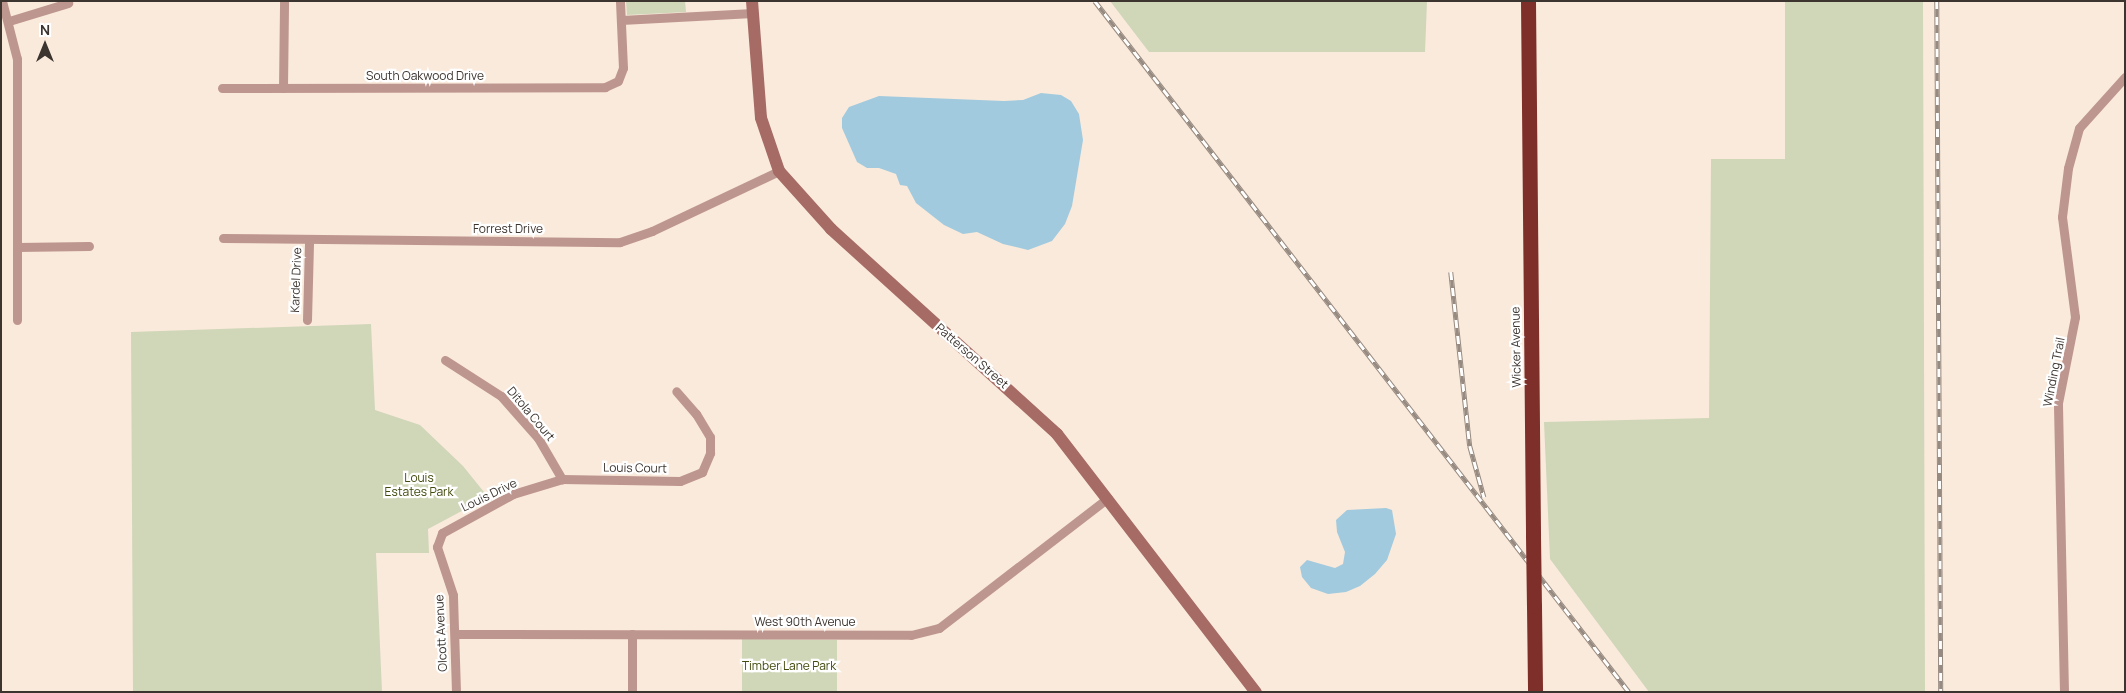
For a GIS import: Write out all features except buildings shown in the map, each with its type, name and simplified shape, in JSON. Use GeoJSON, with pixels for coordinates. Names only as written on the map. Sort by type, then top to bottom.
{"type":"FeatureCollection","features":[{"type":"Feature","properties":{"kind":"highway","name":"Wicker Avenue"},"geometry":{"type":"LineString","coordinates":[[1528,1],[1535,692]]}},
{"type":"Feature","properties":{"kind":"street"},"geometry":{"type":"LineString","coordinates":[[2,1],[17,59],[17,320]]}},
{"type":"Feature","properties":{"kind":"street"},"geometry":{"type":"LineString","coordinates":[[284,1],[284,88]]}},
{"type":"Feature","properties":{"kind":"street"},"geometry":{"type":"LineString","coordinates":[[620,1],[621,20],[753,7]]}},
{"type":"Feature","properties":{"kind":"street"},"geometry":{"type":"LineString","coordinates":[[8,21],[68,3]]}},
{"type":"Feature","properties":{"kind":"street","name":"Patterson Street"},"geometry":{"type":"LineString","coordinates":[[753,7],[761,118],[778,171],[831,228],[1057,434],[1256,692]]}},
{"type":"Feature","properties":{"kind":"street","name":"South Oakwood Drive"},"geometry":{"type":"LineString","coordinates":[[222,88],[596,88],[611,85],[622,74],[621,20]]}},
{"type":"Feature","properties":{"kind":"street","name":"Winding Trail"},"geometry":{"type":"LineString","coordinates":[[2064,692],[2058,403],[2075,318],[2063,244],[2062,208],[2072,146],[2079,128],[2125,77]]}},
{"type":"Feature","properties":{"kind":"street","name":"Forrest Drive"},"geometry":{"type":"LineString","coordinates":[[223,238],[309,241],[620,242],[652,231],[778,171]]}},
{"type":"Feature","properties":{"kind":"street","name":"Kardel Drive"},"geometry":{"type":"LineString","coordinates":[[307,320],[309,241]]}},
{"type":"Feature","properties":{"kind":"street"},"geometry":{"type":"LineString","coordinates":[[17,247],[89,246]]}},
{"type":"Feature","properties":{"kind":"street","name":"Ditola Court"},"geometry":{"type":"LineString","coordinates":[[444,360],[501,396],[538,438],[562,479]]}},
{"type":"Feature","properties":{"kind":"street","name":"Louis Court"},"geometry":{"type":"LineString","coordinates":[[562,479],[680,481],[702,472],[710,453],[710,437],[696,414],[676,392]]}},
{"type":"Feature","properties":{"kind":"street","name":"Louis Drive"},"geometry":{"type":"LineString","coordinates":[[437,546],[442,533],[513,494],[562,479]]}},
{"type":"Feature","properties":{"kind":"street","name":"West 90th Avenue"},"geometry":{"type":"LineString","coordinates":[[455,634],[911,635],[940,628],[1108,498]]}},
{"type":"Feature","properties":{"kind":"street","name":"Olcott Avenue"},"geometry":{"type":"LineString","coordinates":[[437,546],[453,595],[456,692]]}},
{"type":"Feature","properties":{"kind":"street"},"geometry":{"type":"LineString","coordinates":[[632,634],[632,692]]}},
{"type":"Feature","properties":{"kind":"green space"},"geometry":{"type":"Polygon","coordinates":[[[626,1],[685,1],[686,12],[627,15],[626,1]]]}},
{"type":"Feature","properties":{"kind":"green space"},"geometry":{"type":"Polygon","coordinates":[[[1110,1],[1427,1],[1425,52],[1149,52],[1110,1]]]}},
{"type":"Feature","properties":{"kind":"green space"},"geometry":{"type":"Polygon","coordinates":[[[1785,1],[1923,1],[1925,692],[1649,692],[1550,559],[1544,422],[1709,418],[1711,159],[1785,159],[1785,1]]]}},
{"type":"Feature","properties":{"kind":"green space","name":"Louis Estates Park"},"geometry":{"type":"Polygon","coordinates":[[[371,324],[375,410],[420,425],[463,466],[488,497],[428,529],[429,553],[376,553],[382,692],[133,692],[131,332],[371,324]]]}},
{"type":"Feature","properties":{"kind":"green space","name":"Timber Lane Park"},"geometry":{"type":"Polygon","coordinates":[[[742,639],[837,640],[837,692],[742,692],[742,639]]]}},
{"type":"Feature","properties":{"kind":"water"},"geometry":{"type":"Polygon","coordinates":[[[1041,93],[1061,95],[1071,101],[1079,114],[1083,140],[1072,206],[1065,224],[1052,241],[1028,250],[1003,244],[977,232],[963,234],[944,225],[916,203],[907,186],[900,185],[896,174],[879,168],[867,168],[857,162],[842,128],[842,118],[849,107],[879,96],[1004,101],[1023,100],[1041,93]]]}},
{"type":"Feature","properties":{"kind":"water"},"geometry":{"type":"Polygon","coordinates":[[[1386,508],[1392,510],[1396,534],[1387,560],[1375,574],[1360,586],[1346,592],[1328,594],[1311,588],[1302,577],[1300,567],[1307,560],[1335,568],[1343,564],[1345,552],[1337,532],[1336,520],[1347,510],[1386,508]]]}},
{"type":"Feature","properties":{"kind":"railway"},"geometry":{"type":"LineString","coordinates":[[1095,1],[1629,692]]}},
{"type":"Feature","properties":{"kind":"railway"},"geometry":{"type":"LineString","coordinates":[[1937,1],[1941,692]]}},
{"type":"Feature","properties":{"kind":"railway"},"geometry":{"type":"LineString","coordinates":[[1451,272],[1470,446],[1484,497]]}}]}
